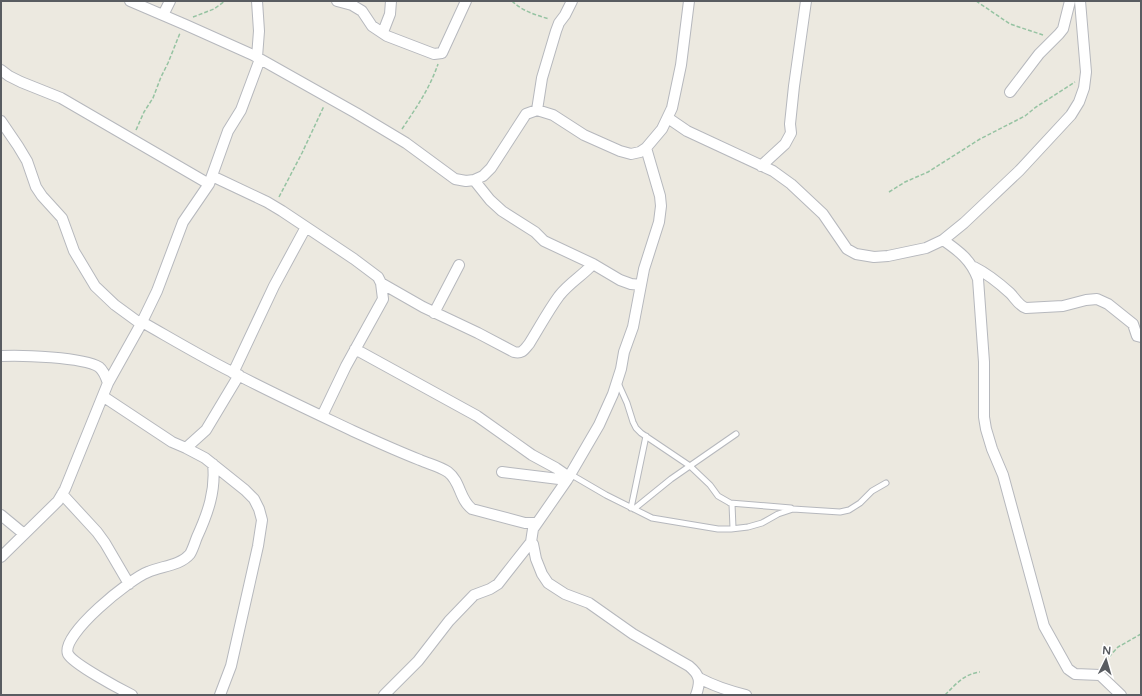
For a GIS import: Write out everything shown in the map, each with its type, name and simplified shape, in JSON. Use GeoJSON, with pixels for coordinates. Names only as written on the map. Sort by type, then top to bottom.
{"type":"FeatureCollection","features":[{"type":"Feature","properties":{"kind":"street"},"geometry":{"type":"LineString","coordinates":[[130,1],[183,23],[259,58],[396,137],[455,179],[461,181],[474,180],[483,176],[491,168],[526,114],[537,110],[548,112],[584,135],[620,151],[631,154],[640,152],[646,148],[662,129],[672,108],[676,94],[689,1]]}},
{"type":"Feature","properties":{"kind":"street"},"geometry":{"type":"LineString","coordinates":[[163,15],[170,1]]}},
{"type":"Feature","properties":{"kind":"street"},"geometry":{"type":"LineString","coordinates":[[1,557],[58,501],[62,494],[104,396],[108,383],[142,323],[183,222],[211,180],[228,131],[241,110],[259,58],[257,1]]}},
{"type":"Feature","properties":{"kind":"street"},"geometry":{"type":"LineString","coordinates":[[337,1],[352,5],[362,11],[372,26],[387,36],[434,54],[442,53],[466,1]]}},
{"type":"Feature","properties":{"kind":"street"},"geometry":{"type":"LineString","coordinates":[[383,32],[390,14],[391,1]]}},
{"type":"Feature","properties":{"kind":"street"},"geometry":{"type":"LineString","coordinates":[[537,110],[542,78],[559,23],[572,1]]}},
{"type":"Feature","properties":{"kind":"street"},"geometry":{"type":"LineString","coordinates":[[761,166],[785,144],[791,133],[790,124],[794,86],[806,1]]}},
{"type":"Feature","properties":{"kind":"street"},"geometry":{"type":"LineString","coordinates":[[1010,92],[1028,66],[1063,29],[1070,1]]}},
{"type":"Feature","properties":{"kind":"street"},"geometry":{"type":"LineString","coordinates":[[668,118],[687,130],[773,171],[791,184],[823,214],[847,249],[856,254],[874,257],[888,256],[926,248],[943,240],[964,223],[1020,171],[1071,115],[1079,102],[1086,76],[1080,1]]}},
{"type":"Feature","properties":{"kind":"street"},"geometry":{"type":"LineString","coordinates":[[1,70],[21,82],[62,98],[132,139],[211,180],[274,206],[378,277],[381,283],[383,299],[355,349],[322,416]]}},
{"type":"Feature","properties":{"kind":"street"},"geometry":{"type":"LineString","coordinates":[[1,121],[27,161],[36,187],[62,218],[74,251],[95,286],[115,305],[142,323],[236,374],[381,443],[439,466],[453,477],[466,505],[472,509],[524,523],[537,523]]}},
{"type":"Feature","properties":{"kind":"street"},"geometry":{"type":"LineString","coordinates":[[384,695],[418,661],[450,621],[474,595],[490,589],[498,584],[531,542],[533,529],[569,477],[599,425],[613,394],[624,352],[633,327],[647,258],[659,222],[661,206],[660,196],[646,148]]}},
{"type":"Feature","properties":{"kind":"street"},"geometry":{"type":"LineString","coordinates":[[474,180],[490,200],[502,211],[531,229],[544,241],[593,264],[620,280],[631,284],[641,285]]}},
{"type":"Feature","properties":{"kind":"street"},"geometry":{"type":"LineString","coordinates":[[186,448],[206,430],[236,374],[274,286],[306,227]]}},
{"type":"Feature","properties":{"kind":"street"},"geometry":{"type":"LineString","coordinates":[[943,240],[964,256],[974,268],[978,279],[984,362],[984,417],[986,429],[994,455],[1003,475],[1044,626],[1068,669],[1075,674],[1096,674],[1104,677],[1121,695]]}},
{"type":"Feature","properties":{"kind":"street"},"geometry":{"type":"LineString","coordinates":[[381,283],[434,313],[478,333],[514,352],[519,353],[524,351],[529,344],[559,296],[571,283],[593,264]]}},
{"type":"Feature","properties":{"kind":"street"},"geometry":{"type":"LineString","coordinates":[[434,313],[459,265]]}},
{"type":"Feature","properties":{"kind":"street"},"geometry":{"type":"LineString","coordinates":[[974,268],[984,272],[1026,308],[1063,306],[1092,299],[1103,301],[1133,324],[1137,336],[1141,337]]}},
{"type":"Feature","properties":{"kind":"street"},"geometry":{"type":"LineString","coordinates":[[355,349],[477,416],[532,455],[569,477]]}},
{"type":"Feature","properties":{"kind":"street"},"geometry":{"type":"LineString","coordinates":[[1,356],[15,355],[56,358],[92,365],[99,368],[104,374],[108,383]]}},
{"type":"Feature","properties":{"kind":"street"},"geometry":{"type":"LineString","coordinates":[[104,396],[168,440],[186,448],[213,464],[245,490],[254,499],[259,509],[262,520],[258,546],[231,666],[220,695]]}},
{"type":"Feature","properties":{"kind":"street"},"geometry":{"type":"LineString","coordinates":[[132,695],[112,685],[77,662],[69,655],[67,649],[69,642],[94,612],[129,584],[148,571],[169,566],[190,554],[206,518],[215,478],[213,464]]}},
{"type":"Feature","properties":{"kind":"street"},"geometry":{"type":"LineString","coordinates":[[502,472],[569,477]]}},
{"type":"Feature","properties":{"kind":"street"},"geometry":{"type":"LineString","coordinates":[[62,494],[106,543],[129,584]]}},
{"type":"Feature","properties":{"kind":"street"},"geometry":{"type":"LineString","coordinates":[[1,515],[24,534]]}},
{"type":"Feature","properties":{"kind":"street"},"geometry":{"type":"LineString","coordinates":[[531,542],[533,544],[536,560],[548,583],[565,594],[593,606],[633,634],[681,660],[697,672],[699,683],[696,695]]}},
{"type":"Feature","properties":{"kind":"street"},"geometry":{"type":"LineString","coordinates":[[699,678],[724,689],[746,695]]}},
{"type":"Feature","properties":{"kind":"lane"},"geometry":{"type":"LineString","coordinates":[[617,381],[636,428],[690,466],[710,485],[718,496],[730,503],[840,512],[849,510],[860,503],[872,491],[886,483]]}},
{"type":"Feature","properties":{"kind":"lane"},"geometry":{"type":"LineString","coordinates":[[633,509],[690,466],[736,434]]}},
{"type":"Feature","properties":{"kind":"lane"},"geometry":{"type":"LineString","coordinates":[[633,509],[646,436]]}},
{"type":"Feature","properties":{"kind":"lane"},"geometry":{"type":"LineString","coordinates":[[569,477],[652,518],[718,529],[762,523],[778,514],[794,509]]}},
{"type":"Feature","properties":{"kind":"lane"},"geometry":{"type":"LineString","coordinates":[[730,503],[733,506],[733,528]]}},
{"type":"Feature","properties":{"kind":"path"},"geometry":{"type":"LineString","coordinates":[[132,139],[144,112],[153,98],[183,23],[210,11],[225,1]]}},
{"type":"Feature","properties":{"kind":"path"},"geometry":{"type":"LineString","coordinates":[[512,1],[526,11],[559,23]]}},
{"type":"Feature","properties":{"kind":"path"},"geometry":{"type":"LineString","coordinates":[[976,1],[1010,24],[1054,39]]}},
{"type":"Feature","properties":{"kind":"path"},"geometry":{"type":"LineString","coordinates":[[396,137],[420,102],[432,80],[442,53]]}},
{"type":"Feature","properties":{"kind":"path"},"geometry":{"type":"LineString","coordinates":[[889,192],[905,182],[928,172],[980,139],[1025,116],[1036,107],[1086,76]]}},
{"type":"Feature","properties":{"kind":"path"},"geometry":{"type":"LineString","coordinates":[[274,206],[302,153],[328,97]]}},
{"type":"Feature","properties":{"kind":"path"},"geometry":{"type":"LineString","coordinates":[[1096,674],[1118,647],[1141,634]]}},
{"type":"Feature","properties":{"kind":"path"},"geometry":{"type":"LineString","coordinates":[[945,695],[960,680],[971,674],[980,672]]}}]}
